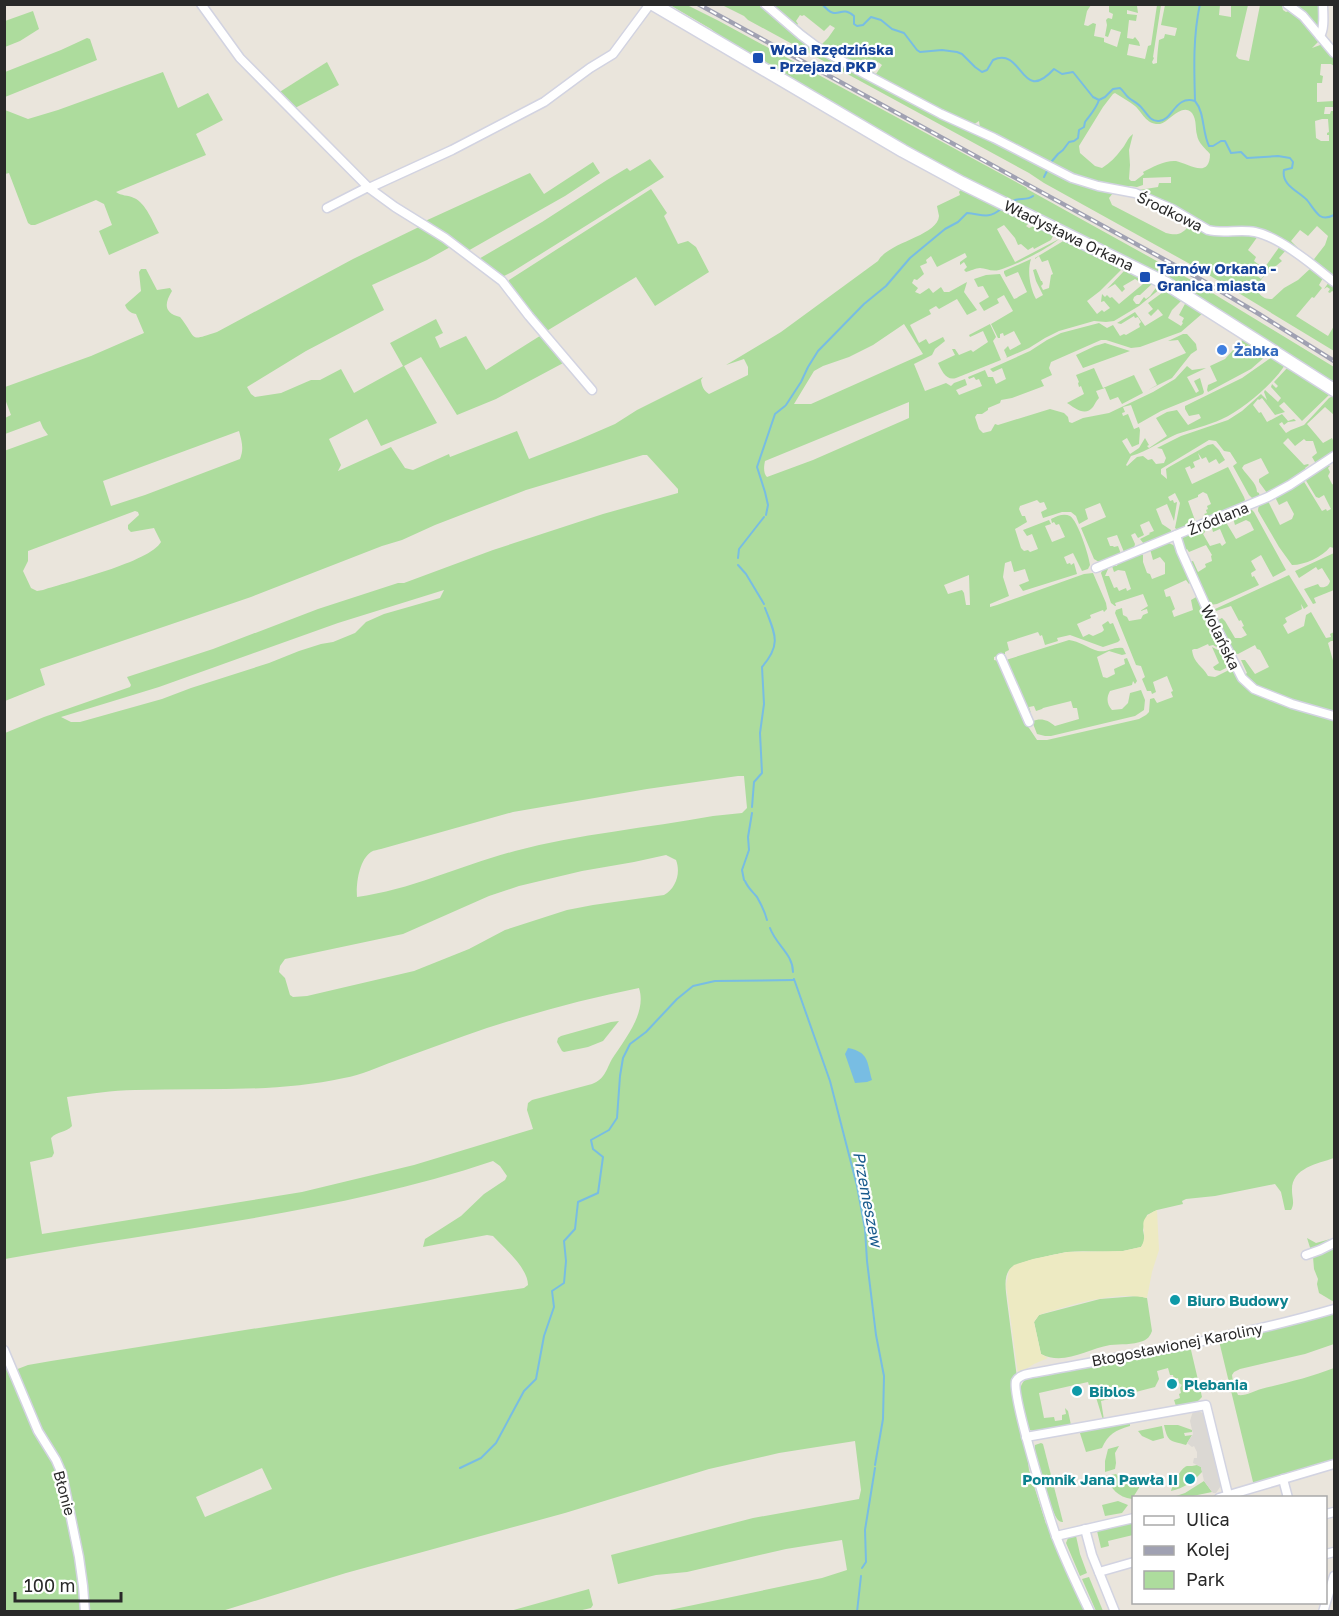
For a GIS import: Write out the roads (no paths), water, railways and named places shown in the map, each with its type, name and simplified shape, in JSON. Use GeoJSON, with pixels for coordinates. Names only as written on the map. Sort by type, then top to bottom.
{"type":"FeatureCollection","features":[{"type":"Feature","properties":{"kind":"street"},"geometry":{"type":"LineString","coordinates":[[201,4],[236,54],[368,188],[445,238],[502,281],[592,390]]}},
{"type":"Feature","properties":{"kind":"street"},"geometry":{"type":"LineString","coordinates":[[327,208],[452,150],[543,102],[613,54],[651,4]]}},
{"type":"Feature","properties":{"kind":"street","name":"Władysława Orkana"},"geometry":{"type":"LineString","coordinates":[[651,4],[893,146],[1167,284],[1335,390]]}},
{"type":"Feature","properties":{"kind":"street","name":"Środkowa"},"geometry":{"type":"LineString","coordinates":[[765,4],[817,47],[941,114],[1072,178],[1135,193],[1172,209],[1208,230],[1251,231],[1262,234],[1297,254],[1335,282]]}},
{"type":"Feature","properties":{"kind":"street"},"geometry":{"type":"LineString","coordinates":[[1287,4],[1303,16],[1335,53]]}},
{"type":"Feature","properties":{"kind":"street"},"geometry":{"type":"LineString","coordinates":[[1320,36],[1323,29],[1323,4]]}},
{"type":"Feature","properties":{"kind":"street","name":"Źródlana"},"geometry":{"type":"LineString","coordinates":[[1095,568],[1268,497],[1335,456]]}},
{"type":"Feature","properties":{"kind":"street","name":"Wolańska"},"geometry":{"type":"LineString","coordinates":[[1176,535],[1207,609],[1242,678],[1254,689],[1335,716]]}},
{"type":"Feature","properties":{"kind":"street"},"geometry":{"type":"LineString","coordinates":[[1001,658],[1029,722]]}},
{"type":"Feature","properties":{"kind":"street"},"geometry":{"type":"LineString","coordinates":[[1306,1255],[1335,1243]]}},
{"type":"Feature","properties":{"kind":"street","name":"Błogosławionej Karoliny"},"geometry":{"type":"LineString","coordinates":[[1026,1437],[1016,1397],[1016,1382],[1028,1374],[1256,1329],[1335,1309]]}},
{"type":"Feature","properties":{"kind":"street","name":"Błonie"},"geometry":{"type":"LineString","coordinates":[[4,1350],[38,1431],[62,1474],[79,1557],[85,1611]]}},
{"type":"Feature","properties":{"kind":"street"},"geometry":{"type":"LineString","coordinates":[[1090,1611],[1056,1536],[1026,1437],[1206,1405],[1228,1495]]}},
{"type":"Feature","properties":{"kind":"street"},"geometry":{"type":"LineString","coordinates":[[1224,1496],[1335,1464]]}},
{"type":"Feature","properties":{"kind":"street"},"geometry":{"type":"LineString","coordinates":[[1283,1479],[1288,1496]]}},
{"type":"Feature","properties":{"kind":"street"},"geometry":{"type":"LineString","coordinates":[[1056,1536],[1132,1518]]}},
{"type":"Feature","properties":{"kind":"street"},"geometry":{"type":"LineString","coordinates":[[1085,1528],[1115,1611]]}},
{"type":"Feature","properties":{"kind":"street"},"geometry":{"type":"LineString","coordinates":[[1099,1572],[1132,1564]]}},
{"type":"Feature","properties":{"kind":"street"},"geometry":{"type":"LineString","coordinates":[[1327,1599],[1335,1574]]}},
{"type":"Feature","properties":{"kind":"water"},"geometry":{"type":"Polygon","coordinates":[[[848,1048],[864,1055],[872,1080],[855,1083],[845,1054],[848,1048]]]}},
{"type":"Feature","properties":{"kind":"waterway"},"geometry":{"type":"LineString","coordinates":[[822,4],[832,12],[845,11],[854,16],[854,24],[857,26],[863,25],[871,17],[881,20],[892,29],[904,33],[920,52],[942,50],[962,54],[982,72],[987,70],[993,60],[1003,58],[1011,61],[1028,79],[1034,81],[1043,79],[1054,69],[1062,74],[1073,72],[1093,97],[1099,100]]}},
{"type":"Feature","properties":{"kind":"waterway"},"geometry":{"type":"LineString","coordinates":[[1195,100],[1195,40],[1200,4]]}},
{"type":"Feature","properties":{"kind":"waterway"},"geometry":{"type":"LineString","coordinates":[[1099,100],[1113,89],[1120,88],[1156,121],[1164,120],[1183,101],[1195,101],[1200,111],[1209,146],[1225,141],[1231,153],[1241,152],[1247,158],[1278,156],[1290,158],[1293,162],[1292,168],[1284,170],[1288,184],[1307,200],[1320,216],[1326,218],[1334,215]]}},
{"type":"Feature","properties":{"kind":"waterway"},"geometry":{"type":"LineString","coordinates":[[1052,161],[1069,142],[1078,138],[1079,130],[1084,127],[1099,100]]}},
{"type":"Feature","properties":{"kind":"waterway"},"geometry":{"type":"LineString","coordinates":[[1044,177],[1047,171]]}},
{"type":"Feature","properties":{"kind":"waterway"},"geometry":{"type":"LineString","coordinates":[[1013,201],[1033,196]]}},
{"type":"Feature","properties":{"kind":"waterway"},"geometry":{"type":"LineString","coordinates":[[786,405],[818,351],[864,304],[886,286],[910,258],[967,213],[984,216],[1001,209]]}},
{"type":"Feature","properties":{"kind":"waterway"},"geometry":{"type":"LineString","coordinates":[[766,515],[768,505],[757,467],[775,414],[785,406]]}},
{"type":"Feature","properties":{"kind":"waterway"},"geometry":{"type":"LineString","coordinates":[[738,558],[739,549],[764,517]]}},
{"type":"Feature","properties":{"kind":"waterway","name":"Przemeszew"},"geometry":{"type":"LineString","coordinates":[[738,565],[764,604]]}},
{"type":"Feature","properties":{"kind":"waterway","name":"Przemeszew"},"geometry":{"type":"LineString","coordinates":[[752,807],[754,782],[762,773],[760,733],[764,704],[762,667],[772,652],[775,639],[765,608]]}},
{"type":"Feature","properties":{"kind":"waterway","name":"Przemeszew"},"geometry":{"type":"LineString","coordinates":[[744,880],[742,870],[749,850],[748,837],[752,813]]}},
{"type":"Feature","properties":{"kind":"waterway","name":"Przemeszew"},"geometry":{"type":"LineString","coordinates":[[745,881],[757,897],[767,920]]}},
{"type":"Feature","properties":{"kind":"waterway","name":"Przemeszew"},"geometry":{"type":"LineString","coordinates":[[770,928],[790,960],[793,972]]}},
{"type":"Feature","properties":{"kind":"waterway","name":"Przemeszew"},"geometry":{"type":"LineString","coordinates":[[794,979],[830,1081],[857,1186],[865,1229],[876,1335],[884,1376],[883,1419],[875,1465]]}},
{"type":"Feature","properties":{"kind":"waterway"},"geometry":{"type":"LineString","coordinates":[[460,1468],[481,1458],[496,1443],[524,1391],[536,1379],[544,1336],[554,1307],[552,1291],[564,1283],[566,1261],[564,1241],[575,1229],[578,1202],[598,1193],[603,1157],[593,1149],[591,1140],[609,1130],[617,1118],[623,1058],[630,1044],[646,1032],[677,999],[693,986],[715,981],[794,980]]}},
{"type":"Feature","properties":{"kind":"waterway","name":"Przemeszew"},"geometry":{"type":"LineString","coordinates":[[862,1568],[866,1562],[865,1530],[875,1468]]}},
{"type":"Feature","properties":{"kind":"waterway","name":"Przemeszew"},"geometry":{"type":"LineString","coordinates":[[857,1612],[861,1576]]}},
{"type":"Feature","properties":{"kind":"railway"},"geometry":{"type":"LineString","coordinates":[[698,4],[1200,279],[1334,361]]}},
{"type":"Feature","properties":{"kind":"place","name":"Wola Rzędzińska - Przejazd PKP"},"geometry":{"type":"Point","coordinates":[758,58]}},
{"type":"Feature","properties":{"kind":"place","name":"Tarnów Orkana - Granica miasta"},"geometry":{"type":"Point","coordinates":[1145,277]}},
{"type":"Feature","properties":{"kind":"place","name":"Żabka"},"geometry":{"type":"Point","coordinates":[1222,350]}},
{"type":"Feature","properties":{"kind":"place","name":"Biuro Budowy"},"geometry":{"type":"Point","coordinates":[1175,1300]}},
{"type":"Feature","properties":{"kind":"place","name":"Plebania"},"geometry":{"type":"Point","coordinates":[1172,1384]}},
{"type":"Feature","properties":{"kind":"place","name":"Biblos"},"geometry":{"type":"Point","coordinates":[1077,1391]}},
{"type":"Feature","properties":{"kind":"place","name":"Pomnik Jana Pawła II"},"geometry":{"type":"Point","coordinates":[1190,1479]}}]}
